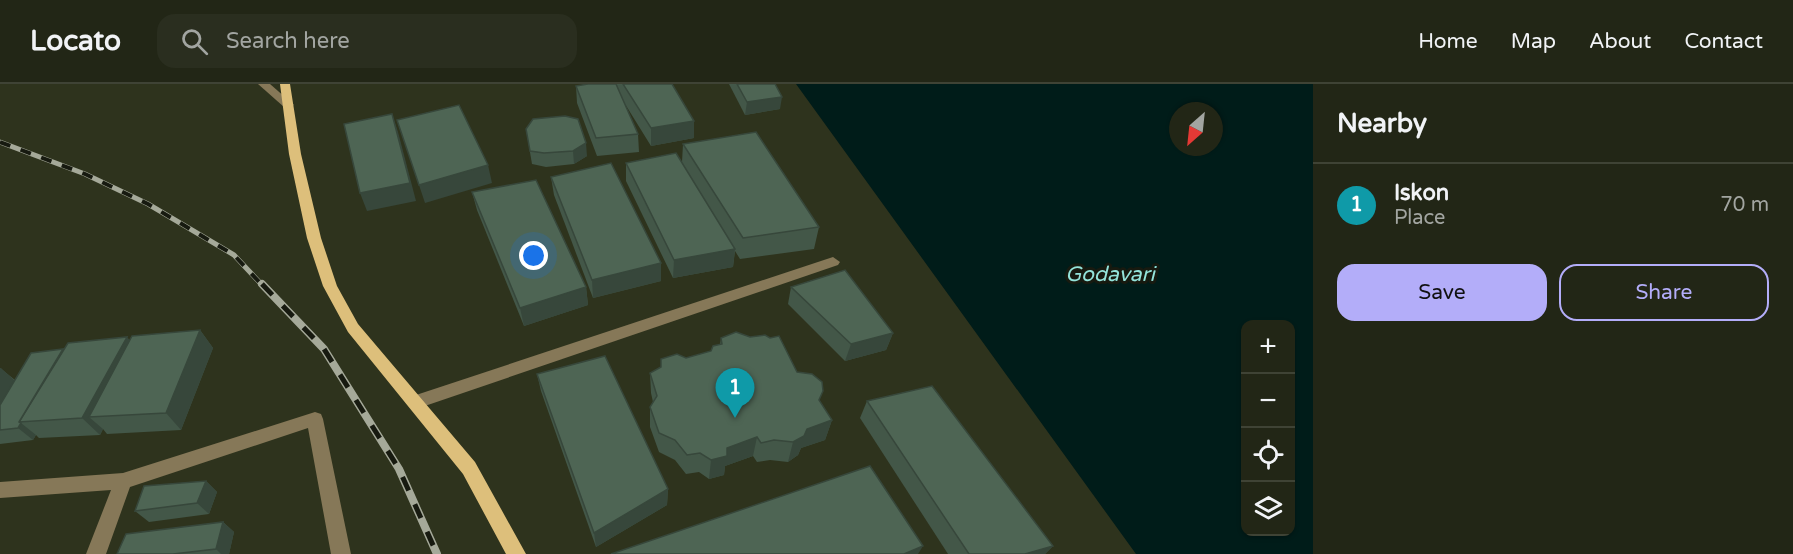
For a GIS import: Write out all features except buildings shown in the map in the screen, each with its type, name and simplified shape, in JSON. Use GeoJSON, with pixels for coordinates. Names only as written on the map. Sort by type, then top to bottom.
{"type":"FeatureCollection","features":[{"type":"Feature","properties":{"kind":"main road"},"geometry":{"type":"LineString","coordinates":[[285,84],[295,154],[314,238],[330,286],[353,328],[469,468],[516,554]]}},
{"type":"Feature","properties":{"kind":"street"},"geometry":{"type":"LineString","coordinates":[[263,84],[288,105]]}},
{"type":"Feature","properties":{"kind":"street"},"geometry":{"type":"LineString","coordinates":[[416,402],[833,262]]}},
{"type":"Feature","properties":{"kind":"street"},"geometry":{"type":"LineString","coordinates":[[0,490],[123,481],[315,419],[341,554]]}},
{"type":"Feature","properties":{"kind":"street"},"geometry":{"type":"LineString","coordinates":[[96,554],[123,481]]}},
{"type":"Feature","properties":{"kind":"water","name":"Godavari"},"geometry":{"type":"Polygon","coordinates":[[[796,84],[1313,84],[1313,554],[1136,554],[796,84]]]}},
{"type":"Feature","properties":{"kind":"railway"},"geometry":{"type":"LineString","coordinates":[[0,142],[85,174],[148,204],[234,255],[263,286]]}},
{"type":"Feature","properties":{"kind":"railway"},"geometry":{"type":"LineString","coordinates":[[262,284],[324,349],[399,469],[437,554]]}},
{"type":"Feature","properties":{"kind":"place","name":"Iskon"},"geometry":{"type":"Point","coordinates":[735,418]}}]}
